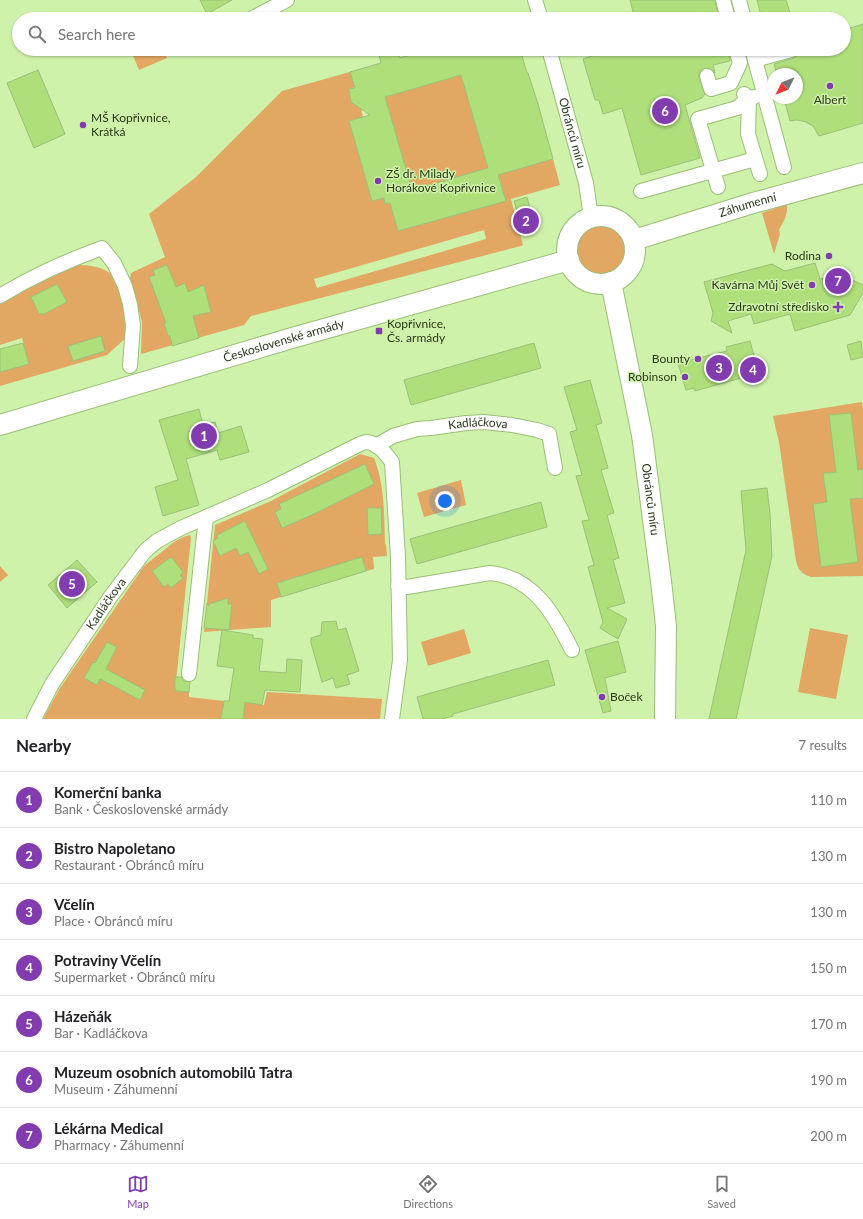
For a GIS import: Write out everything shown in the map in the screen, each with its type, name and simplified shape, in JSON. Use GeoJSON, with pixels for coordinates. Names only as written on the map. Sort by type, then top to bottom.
{"type":"FeatureCollection","features":[{"type":"Feature","properties":{"kind":"main road","name":"Záhumenní"},"geometry":{"type":"LineString","coordinates":[[634,240],[753,203],[863,173]]}},
{"type":"Feature","properties":{"kind":"main road"},"geometry":{"type":"LineString","coordinates":[[604,216],[617,220],[627,228],[634,240],[635,253],[631,266],[623,276],[611,282],[598,284],[585,280],[575,272],[569,260],[567,247],[571,234],[579,224],[591,217],[604,216]]}},
{"type":"Feature","properties":{"kind":"main road","name":"Československé armády"},"geometry":{"type":"LineString","coordinates":[[0,425],[292,338],[569,260]]}},
{"type":"Feature","properties":{"kind":"main road","name":"Obránců míru"},"geometry":{"type":"LineString","coordinates":[[611,282],[643,442],[661,581],[666,626],[665,719]]}},
{"type":"Feature","properties":{"kind":"street"},"geometry":{"type":"LineString","coordinates":[[264,12],[287,0]]}},
{"type":"Feature","properties":{"kind":"street"},"geometry":{"type":"LineString","coordinates":[[535,0],[539,12]]}},
{"type":"Feature","properties":{"kind":"street"},"geometry":{"type":"LineString","coordinates":[[723,0],[726,12]]}},
{"type":"Feature","properties":{"kind":"street"},"geometry":{"type":"LineString","coordinates":[[739,0],[742,12]]}},
{"type":"Feature","properties":{"kind":"street","name":"Obránců míru"},"geometry":{"type":"LineString","coordinates":[[551,56],[586,183],[591,217]]}},
{"type":"Feature","properties":{"kind":"street"},"geometry":{"type":"LineString","coordinates":[[718,187],[712,171],[698,119],[737,108],[740,90],[740,63],[738,56]]}},
{"type":"Feature","properties":{"kind":"street"},"geometry":{"type":"LineString","coordinates":[[753,56],[784,167]]}},
{"type":"Feature","properties":{"kind":"street"},"geometry":{"type":"LineString","coordinates":[[707,76],[711,89],[740,90],[764,95]]}},
{"type":"Feature","properties":{"kind":"street"},"geometry":{"type":"LineString","coordinates":[[740,90],[748,134],[760,174]]}},
{"type":"Feature","properties":{"kind":"street"},"geometry":{"type":"LineString","coordinates":[[641,191],[755,159]]}},
{"type":"Feature","properties":{"kind":"street"},"geometry":{"type":"LineString","coordinates":[[0,296],[24,282],[64,263],[102,248],[114,263],[130,304],[134,326],[130,366]]}},
{"type":"Feature","properties":{"kind":"street","name":"Kadláčkova"},"geometry":{"type":"LineString","coordinates":[[34,719],[52,684],[111,596],[145,551],[157,541],[181,528],[268,490],[358,445],[367,442],[376,446],[393,436],[417,429],[484,422],[512,425],[537,430],[548,434],[555,468]]}},
{"type":"Feature","properties":{"kind":"street"},"geometry":{"type":"LineString","coordinates":[[376,446],[385,453],[392,462],[400,660],[392,719]]}},
{"type":"Feature","properties":{"kind":"street"},"geometry":{"type":"LineString","coordinates":[[189,674],[206,517]]}},
{"type":"Feature","properties":{"kind":"street"},"geometry":{"type":"LineString","coordinates":[[398,586],[407,586],[490,573],[511,578],[529,589],[548,607],[562,629],[572,650]]}},
{"type":"Feature","properties":{"kind":"shaded area"},"geometry":{"type":"Polygon","coordinates":[[[133,56],[166,56],[167,58],[139,70],[133,56]]]}},
{"type":"Feature","properties":{"kind":"shaded area"},"geometry":{"type":"Polygon","coordinates":[[[350,72],[355,87],[349,89],[351,102],[359,100],[363,117],[349,121],[372,201],[384,198],[385,204],[390,203],[398,231],[506,201],[498,173],[553,159],[560,185],[511,199],[523,245],[521,246],[251,316],[244,325],[141,354],[142,322],[130,278],[131,273],[165,257],[149,214],[196,177],[282,91],[350,72]],[[484,230],[314,279],[317,288],[486,239],[484,230]]]}},
{"type":"Feature","properties":{"kind":"shaded area"},"geometry":{"type":"Polygon","coordinates":[[[461,75],[488,168],[412,190],[389,110],[368,102],[461,75]]]}},
{"type":"Feature","properties":{"kind":"shaded area"},"geometry":{"type":"Polygon","coordinates":[[[787,204],[786,215],[779,230],[780,234],[774,254],[762,213],[787,204]]]}},
{"type":"Feature","properties":{"kind":"shaded area"},"geometry":{"type":"Polygon","coordinates":[[[601,226],[610,228],[618,233],[623,241],[625,250],[623,259],[618,267],[610,272],[601,274],[592,272],[584,267],[579,259],[577,250],[579,241],[584,233],[592,228],[601,226]]]}},
{"type":"Feature","properties":{"kind":"shaded area"},"geometry":{"type":"Polygon","coordinates":[[[76,265],[100,268],[112,275],[116,280],[125,313],[128,336],[107,355],[0,386],[0,372],[29,364],[22,338],[0,345],[0,304],[67,267],[76,265]]]}},
{"type":"Feature","properties":{"kind":"shaded area"},"geometry":{"type":"Polygon","coordinates":[[[862,402],[863,576],[811,577],[801,571],[796,561],[779,442],[773,416],[862,402]]]}},
{"type":"Feature","properties":{"kind":"shaded area"},"geometry":{"type":"Polygon","coordinates":[[[360,454],[374,458],[378,469],[382,490],[387,556],[373,557],[374,569],[366,571],[362,557],[277,583],[281,597],[271,600],[271,627],[204,632],[215,525],[271,501],[360,454]]]}},
{"type":"Feature","properties":{"kind":"shaded area"},"geometry":{"type":"Polygon","coordinates":[[[461,480],[466,505],[424,517],[417,493],[461,480]]]}},
{"type":"Feature","properties":{"kind":"shaded area"},"geometry":{"type":"Polygon","coordinates":[[[190,535],[191,538],[175,691],[189,692],[189,697],[224,701],[221,719],[43,719],[60,688],[144,566],[174,542],[190,535]]]}},
{"type":"Feature","properties":{"kind":"shaded area"},"geometry":{"type":"Polygon","coordinates":[[[0,566],[8,575],[0,582],[0,566]]]}},
{"type":"Feature","properties":{"kind":"shaded area"},"geometry":{"type":"Polygon","coordinates":[[[810,628],[848,635],[836,699],[798,692],[810,628]]]}},
{"type":"Feature","properties":{"kind":"shaded area"},"geometry":{"type":"Polygon","coordinates":[[[464,629],[471,653],[428,666],[421,642],[464,629]]]}},
{"type":"Feature","properties":{"kind":"shaded area"},"geometry":{"type":"Polygon","coordinates":[[[267,692],[382,699],[380,719],[243,719],[245,702],[264,705],[267,692]]]}},
{"type":"Feature","properties":{"kind":"building"},"geometry":{"type":"Polygon","coordinates":[[[200,0],[232,0],[211,12],[206,12],[200,0]]]}},
{"type":"Feature","properties":{"kind":"building"},"geometry":{"type":"Polygon","coordinates":[[[630,0],[715,0],[718,12],[633,12],[630,0]]]}},
{"type":"Feature","properties":{"kind":"building"},"geometry":{"type":"Polygon","coordinates":[[[757,0],[786,0],[790,12],[760,12],[757,0]]]}},
{"type":"Feature","properties":{"kind":"building","name":"Albert"},"geometry":{"type":"Polygon","coordinates":[[[863,24],[863,123],[819,136],[813,126],[806,122],[797,120],[790,121],[786,104],[803,104],[803,68],[775,68],[774,64],[797,56],[851,56],[851,28],[863,24]]]}},
{"type":"Feature","properties":{"kind":"building"},"geometry":{"type":"Polygon","coordinates":[[[379,56],[399,56],[400,58],[407,56],[522,56],[538,104],[553,159],[498,175],[506,201],[398,231],[390,203],[385,204],[384,198],[372,201],[349,121],[370,115],[351,102],[349,89],[355,88],[350,72],[381,63],[379,56]],[[461,75],[385,97],[412,190],[488,168],[461,75]]]}},
{"type":"Feature","properties":{"kind":"building"},"geometry":{"type":"Polygon","coordinates":[[[592,56],[729,56],[730,61],[713,65],[715,73],[709,68],[701,70],[699,78],[705,94],[702,98],[685,105],[700,158],[641,175],[622,108],[603,114],[599,100],[595,100],[583,59],[592,56]]]}},
{"type":"Feature","properties":{"kind":"building"},"geometry":{"type":"Polygon","coordinates":[[[38,70],[65,134],[34,148],[7,83],[38,70]]]}},
{"type":"Feature","properties":{"kind":"building"},"geometry":{"type":"Polygon","coordinates":[[[527,197],[536,230],[521,225],[514,201],[527,197]]]}},
{"type":"Feature","properties":{"kind":"building"},"geometry":{"type":"Polygon","coordinates":[[[815,263],[820,279],[839,274],[863,285],[863,293],[850,315],[795,331],[790,314],[754,324],[751,314],[728,321],[732,333],[711,321],[713,313],[704,282],[772,264],[785,271],[815,263]]]}},
{"type":"Feature","properties":{"kind":"building"},"geometry":{"type":"Polygon","coordinates":[[[167,265],[176,287],[185,283],[188,292],[204,285],[211,312],[193,316],[199,338],[172,346],[170,336],[168,336],[164,323],[166,323],[149,277],[155,275],[153,270],[167,265]]]}},
{"type":"Feature","properties":{"kind":"building"},"geometry":{"type":"Polygon","coordinates":[[[57,284],[67,302],[44,314],[39,314],[31,297],[57,284]]]}},
{"type":"Feature","properties":{"kind":"building"},"geometry":{"type":"Polygon","coordinates":[[[101,336],[105,351],[73,361],[68,346],[101,336]]]}},
{"type":"Feature","properties":{"kind":"building"},"geometry":{"type":"Polygon","coordinates":[[[750,341],[759,373],[695,391],[694,388],[686,390],[678,363],[727,351],[726,347],[750,341]]]}},
{"type":"Feature","properties":{"kind":"building"},"geometry":{"type":"Polygon","coordinates":[[[861,341],[863,357],[851,360],[847,345],[861,341]]]}},
{"type":"Feature","properties":{"kind":"building"},"geometry":{"type":"Polygon","coordinates":[[[23,343],[29,364],[0,372],[0,349],[23,343]]]}},
{"type":"Feature","properties":{"kind":"building"},"geometry":{"type":"Polygon","coordinates":[[[534,343],[541,368],[411,405],[404,380],[534,343]]]}},
{"type":"Feature","properties":{"kind":"building"},"geometry":{"type":"Polygon","coordinates":[[[590,380],[602,423],[596,425],[608,468],[601,470],[614,513],[607,515],[619,558],[613,560],[625,603],[607,608],[627,619],[618,639],[600,628],[603,622],[588,567],[594,565],[582,521],[589,520],[576,476],[582,475],[570,432],[577,430],[564,387],[590,380]]]}},
{"type":"Feature","properties":{"kind":"building"},"geometry":{"type":"Polygon","coordinates":[[[199,409],[203,425],[215,422],[218,433],[241,426],[249,452],[220,460],[217,450],[186,459],[199,505],[163,516],[155,487],[178,480],[159,420],[199,409]]]}},
{"type":"Feature","properties":{"kind":"building"},"geometry":{"type":"Polygon","coordinates":[[[851,413],[858,470],[863,469],[863,498],[850,499],[858,562],[821,567],[813,504],[827,502],[823,473],[836,472],[829,415],[851,413]]]}},
{"type":"Feature","properties":{"kind":"building"},"geometry":{"type":"Polygon","coordinates":[[[365,464],[374,484],[282,528],[275,512],[281,509],[279,504],[365,464]]]}},
{"type":"Feature","properties":{"kind":"building"},"geometry":{"type":"Polygon","coordinates":[[[767,488],[772,556],[736,719],[709,719],[746,550],[741,491],[767,488]]]}},
{"type":"Feature","properties":{"kind":"building"},"geometry":{"type":"Polygon","coordinates":[[[541,502],[547,527],[417,564],[410,539],[541,502]]]}},
{"type":"Feature","properties":{"kind":"building"},"geometry":{"type":"Polygon","coordinates":[[[367,508],[381,508],[382,534],[368,535],[367,508]]]}},
{"type":"Feature","properties":{"kind":"building"},"geometry":{"type":"Polygon","coordinates":[[[245,521],[268,569],[259,574],[248,552],[240,556],[236,548],[220,556],[213,541],[218,538],[217,535],[245,521]]]}},
{"type":"Feature","properties":{"kind":"building"},"geometry":{"type":"Polygon","coordinates":[[[171,557],[183,572],[180,575],[183,578],[171,588],[168,584],[164,587],[152,571],[171,557]]]}},
{"type":"Feature","properties":{"kind":"building"},"geometry":{"type":"Polygon","coordinates":[[[362,557],[366,571],[281,597],[277,583],[362,557]]]}},
{"type":"Feature","properties":{"kind":"building"},"geometry":{"type":"Polygon","coordinates":[[[77,560],[97,582],[67,608],[48,585],[77,560]]]}},
{"type":"Feature","properties":{"kind":"building"},"geometry":{"type":"Polygon","coordinates":[[[228,598],[228,604],[232,604],[229,630],[204,628],[207,603],[209,606],[209,604],[228,598]]]}},
{"type":"Feature","properties":{"kind":"building"},"geometry":{"type":"Polygon","coordinates":[[[336,621],[338,630],[346,628],[359,671],[347,675],[350,684],[336,688],[333,678],[322,682],[311,643],[311,638],[321,635],[322,622],[336,621]]]}},
{"type":"Feature","properties":{"kind":"building"},"geometry":{"type":"Polygon","coordinates":[[[222,630],[253,635],[253,638],[263,639],[259,671],[286,673],[287,659],[302,660],[300,692],[265,690],[262,705],[245,702],[243,719],[221,719],[224,701],[229,701],[234,668],[217,666],[222,630]]]}},
{"type":"Feature","properties":{"kind":"building"},"geometry":{"type":"Polygon","coordinates":[[[618,641],[626,672],[605,678],[611,711],[603,713],[585,650],[618,641]]]}},
{"type":"Feature","properties":{"kind":"building"},"geometry":{"type":"Polygon","coordinates":[[[107,642],[117,647],[106,669],[145,690],[140,700],[100,679],[97,685],[84,678],[107,642]]]}},
{"type":"Feature","properties":{"kind":"building"},"geometry":{"type":"Polygon","coordinates":[[[548,660],[555,685],[453,714],[453,716],[442,719],[423,719],[417,697],[548,660]]]}},
{"type":"Feature","properties":{"kind":"building"},"geometry":{"type":"Polygon","coordinates":[[[175,677],[181,677],[184,681],[190,682],[189,692],[175,691],[175,677]]]}},
{"type":"Feature","properties":{"kind":"place","name":"Albert"},"geometry":{"type":"Point","coordinates":[830,86]}},
{"type":"Feature","properties":{"kind":"place","name":"Muzeum osobních automobilů Tatra"},"geometry":{"type":"Point","coordinates":[665,111]}},
{"type":"Feature","properties":{"kind":"place","name":"MŠ Kopřivnice, Krátká"},"geometry":{"type":"Point","coordinates":[83,125]}},
{"type":"Feature","properties":{"kind":"place","name":"ZŠ dr. Milady Horákové Kopřivnice"},"geometry":{"type":"Point","coordinates":[378,181]}},
{"type":"Feature","properties":{"kind":"place","name":"Bistro Napoletano"},"geometry":{"type":"Point","coordinates":[526,221]}},
{"type":"Feature","properties":{"kind":"place","name":"Rodina"},"geometry":{"type":"Point","coordinates":[829,256]}},
{"type":"Feature","properties":{"kind":"place","name":"Lékárna Medical"},"geometry":{"type":"Point","coordinates":[838,281]}},
{"type":"Feature","properties":{"kind":"place","name":"Kavárna Můj Svět"},"geometry":{"type":"Point","coordinates":[812,285]}},
{"type":"Feature","properties":{"kind":"place","name":"Zdravotní středisko"},"geometry":{"type":"Point","coordinates":[838,307]}},
{"type":"Feature","properties":{"kind":"place","name":"Kopřivnice, Čs. armády"},"geometry":{"type":"Point","coordinates":[379,331]}},
{"type":"Feature","properties":{"kind":"place","name":"Bounty"},"geometry":{"type":"Point","coordinates":[698,359]}},
{"type":"Feature","properties":{"kind":"place","name":"Včelín"},"geometry":{"type":"Point","coordinates":[719,368]}},
{"type":"Feature","properties":{"kind":"place","name":"Potraviny Včelín"},"geometry":{"type":"Point","coordinates":[753,370]}},
{"type":"Feature","properties":{"kind":"place","name":"Robinson"},"geometry":{"type":"Point","coordinates":[685,377]}},
{"type":"Feature","properties":{"kind":"place","name":"Komerční banka"},"geometry":{"type":"Point","coordinates":[204,436]}},
{"type":"Feature","properties":{"kind":"place","name":"Házeňák"},"geometry":{"type":"Point","coordinates":[72,584]}},
{"type":"Feature","properties":{"kind":"place","name":"Boček"},"geometry":{"type":"Point","coordinates":[602,697]}}]}
